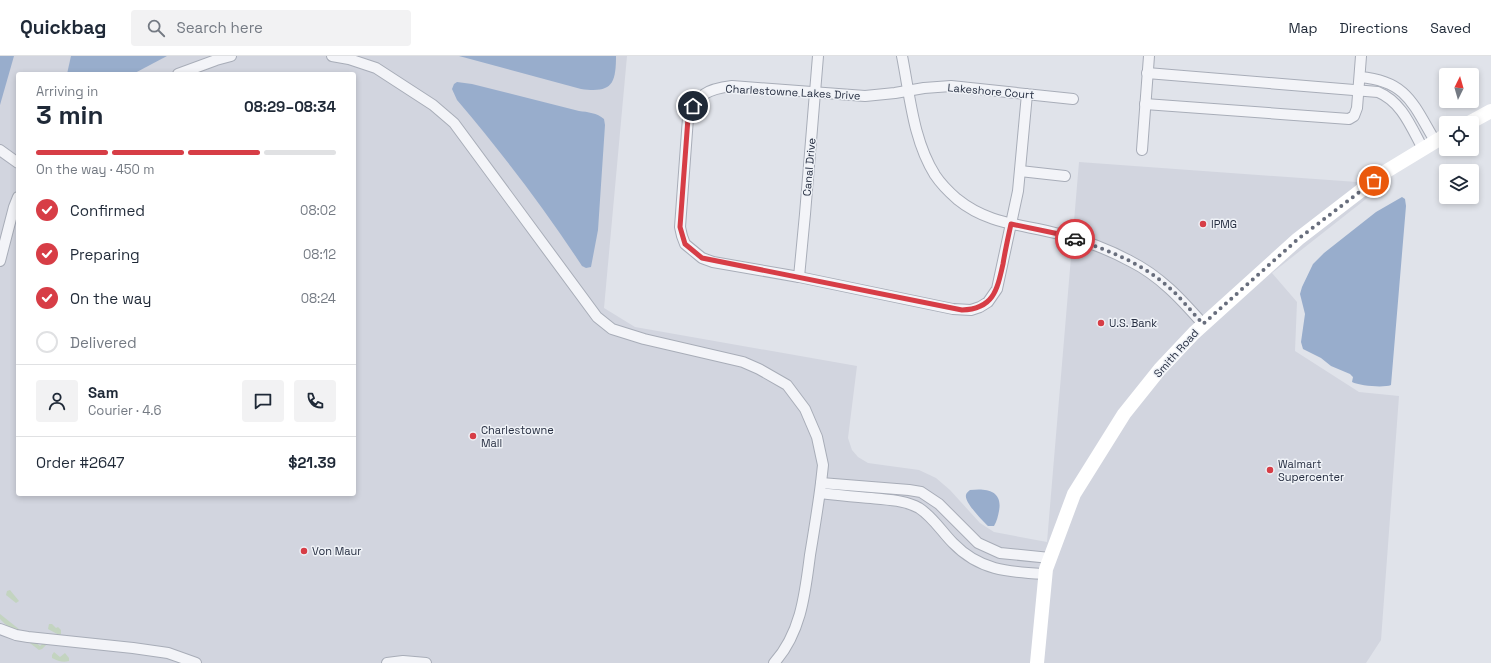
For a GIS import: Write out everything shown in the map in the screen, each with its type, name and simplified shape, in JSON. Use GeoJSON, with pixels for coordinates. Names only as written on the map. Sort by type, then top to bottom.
{"type":"FeatureCollection","features":[{"type":"Feature","properties":{"kind":"street"},"geometry":{"type":"LineString","coordinates":[[183,72],[231,56]]}},
{"type":"Feature","properties":{"kind":"street"},"geometry":{"type":"LineString","coordinates":[[332,56],[349,59],[376,68],[433,105],[454,123],[597,317],[612,329],[644,339],[743,362],[759,369],[787,385],[805,410],[817,437],[823,465],[804,600],[791,640],[774,663]]}},
{"type":"Feature","properties":{"kind":"street","name":"Canal Drive"},"geometry":{"type":"LineString","coordinates":[[798,277],[805,214],[818,56]]}},
{"type":"Feature","properties":{"kind":"street"},"geometry":{"type":"LineString","coordinates":[[902,56],[913,118],[923,152],[935,176],[951,194],[979,214],[1011,224],[1059,234],[1101,248],[1130,260],[1156,277],[1174,292],[1203,324]]}},
{"type":"Feature","properties":{"kind":"street"},"geometry":{"type":"LineString","coordinates":[[1142,150],[1149,56]]}},
{"type":"Feature","properties":{"kind":"street"},"geometry":{"type":"LineString","coordinates":[[1145,104],[1349,119],[1352,118],[1356,112],[1361,56]]}},
{"type":"Feature","properties":{"kind":"street"},"geometry":{"type":"LineString","coordinates":[[1147,73],[1378,92],[1388,97],[1401,110],[1423,149]]}},
{"type":"Feature","properties":{"kind":"street"},"geometry":{"type":"LineString","coordinates":[[1360,76],[1380,80],[1395,86],[1403,92],[1439,137]]}},
{"type":"Feature","properties":{"kind":"street","name":"Charlestowne Lakes Drive"},"geometry":{"type":"LineString","coordinates":[[909,91],[865,96],[732,86],[715,88],[702,95],[693,106],[688,118],[680,219],[682,236],[685,244],[702,258],[707,260],[953,309],[971,310],[988,302],[997,289],[1018,191],[1027,94]]}},
{"type":"Feature","properties":{"kind":"street","name":"Lakeshore Court"},"geometry":{"type":"LineString","coordinates":[[909,91],[924,88],[951,86],[1073,99]]}},
{"type":"Feature","properties":{"kind":"street"},"geometry":{"type":"LineString","coordinates":[[1388,97],[1395,86]]}},
{"type":"Feature","properties":{"kind":"street"},"geometry":{"type":"LineString","coordinates":[[1479,118],[1491,111]]}},
{"type":"Feature","properties":{"kind":"street","name":"Smith Road"},"geometry":{"type":"LineString","coordinates":[[1037,663],[1046,574],[1050,558],[1074,494],[1113,430],[1160,369],[1203,324],[1298,239],[1385,172],[1439,139]]}},
{"type":"Feature","properties":{"kind":"street"},"geometry":{"type":"LineString","coordinates":[[0,150],[16,162]]}},
{"type":"Feature","properties":{"kind":"street"},"geometry":{"type":"LineString","coordinates":[[1020,171],[1065,176]]}},
{"type":"Feature","properties":{"kind":"street"},"geometry":{"type":"LineString","coordinates":[[0,260],[16,202]]}},
{"type":"Feature","properties":{"kind":"street"},"geometry":{"type":"LineString","coordinates":[[821,482],[921,492],[939,504],[978,543],[1000,553],[1050,558]]}},
{"type":"Feature","properties":{"kind":"street"},"geometry":{"type":"LineString","coordinates":[[820,493],[901,502],[918,508],[930,517],[954,544],[967,555],[983,565],[1004,571],[1046,574]]}},
{"type":"Feature","properties":{"kind":"street"},"geometry":{"type":"LineString","coordinates":[[0,629],[28,638],[133,648],[168,653],[196,663]]}},
{"type":"Feature","properties":{"kind":"street"},"geometry":{"type":"LineString","coordinates":[[387,663],[403,661],[426,663]]}},
{"type":"Feature","properties":{"kind":"shaded area","name":"Charlestowne Mall"},"geometry":{"type":"Polygon","coordinates":[[[0,56],[627,56],[604,308],[635,327],[857,366],[848,438],[852,450],[858,457],[868,463],[919,470],[936,478],[950,490],[980,523],[994,532],[1047,542],[1079,162],[1385,184],[1272,273],[1297,302],[1295,351],[1359,392],[1399,396],[1381,640],[1366,663],[0,663],[0,56]]]}},
{"type":"Feature","properties":{"kind":"green space"},"geometry":{"type":"Polygon","coordinates":[[[10,590],[19,601],[16,603],[6,595],[7,591],[10,590]]]}},
{"type":"Feature","properties":{"kind":"green space"},"geometry":{"type":"Polygon","coordinates":[[[0,614],[40,646],[45,641],[48,643],[39,650],[5,624],[0,619],[0,614]]]}},
{"type":"Feature","properties":{"kind":"green space"},"geometry":{"type":"Polygon","coordinates":[[[49,624],[52,624],[56,628],[58,627],[61,630],[61,634],[59,635],[48,629],[49,624]]]}},
{"type":"Feature","properties":{"kind":"green space"},"geometry":{"type":"Polygon","coordinates":[[[54,652],[60,657],[65,653],[69,658],[69,661],[65,662],[52,658],[54,652]]]}},
{"type":"Feature","properties":{"kind":"water"},"geometry":{"type":"Polygon","coordinates":[[[0,56],[14,56],[0,105],[0,56]]]}},
{"type":"Feature","properties":{"kind":"water"},"geometry":{"type":"Polygon","coordinates":[[[71,56],[167,56],[137,72],[67,72],[71,56]]]}},
{"type":"Feature","properties":{"kind":"water"},"geometry":{"type":"Polygon","coordinates":[[[459,56],[616,56],[616,66],[615,74],[610,85],[599,90],[591,90],[581,89],[459,56]]]}},
{"type":"Feature","properties":{"kind":"water"},"geometry":{"type":"Polygon","coordinates":[[[457,82],[472,84],[592,113],[604,119],[605,125],[598,230],[591,267],[586,268],[582,266],[522,181],[457,100],[452,89],[454,84],[457,82]]]}},
{"type":"Feature","properties":{"kind":"water"},"geometry":{"type":"Polygon","coordinates":[[[1402,197],[1405,199],[1406,206],[1391,385],[1360,385],[1352,382],[1353,377],[1350,374],[1331,366],[1321,358],[1303,349],[1301,342],[1305,314],[1300,294],[1313,264],[1324,253],[1376,212],[1402,197]]]}},
{"type":"Feature","properties":{"kind":"water"},"geometry":{"type":"Polygon","coordinates":[[[982,489],[996,495],[1000,504],[998,517],[994,526],[988,526],[971,507],[966,498],[967,493],[970,490],[982,489]]]}},
{"type":"Feature","properties":{"kind":"way so far"},"geometry":{"type":"LineString","coordinates":[[1075,239],[1130,260],[1146,270],[1174,292],[1203,324],[1298,239],[1374,181]]}},
{"type":"Feature","properties":{"kind":"place","name":"IPMG"},"geometry":{"type":"Point","coordinates":[1203,224]}},
{"type":"Feature","properties":{"kind":"place","name":"U.S. Bank"},"geometry":{"type":"Point","coordinates":[1101,323]}},
{"type":"Feature","properties":{"kind":"place","name":"Charlestowne Mall"},"geometry":{"type":"Point","coordinates":[473,436]}},
{"type":"Feature","properties":{"kind":"place","name":"Walmart Supercenter"},"geometry":{"type":"Point","coordinates":[1270,470]}},
{"type":"Feature","properties":{"kind":"place","name":"Von Maur"},"geometry":{"type":"Point","coordinates":[304,551]}},
{"type":"Feature","properties":{"kind":"route"},"geometry":{"type":"LineString","coordinates":[[693,106],[688,118],[680,227],[685,244],[702,258],[713,262],[798,277],[953,309],[971,310],[988,302],[993,297],[997,289],[1011,224],[1059,234],[1075,239]]}}]}
